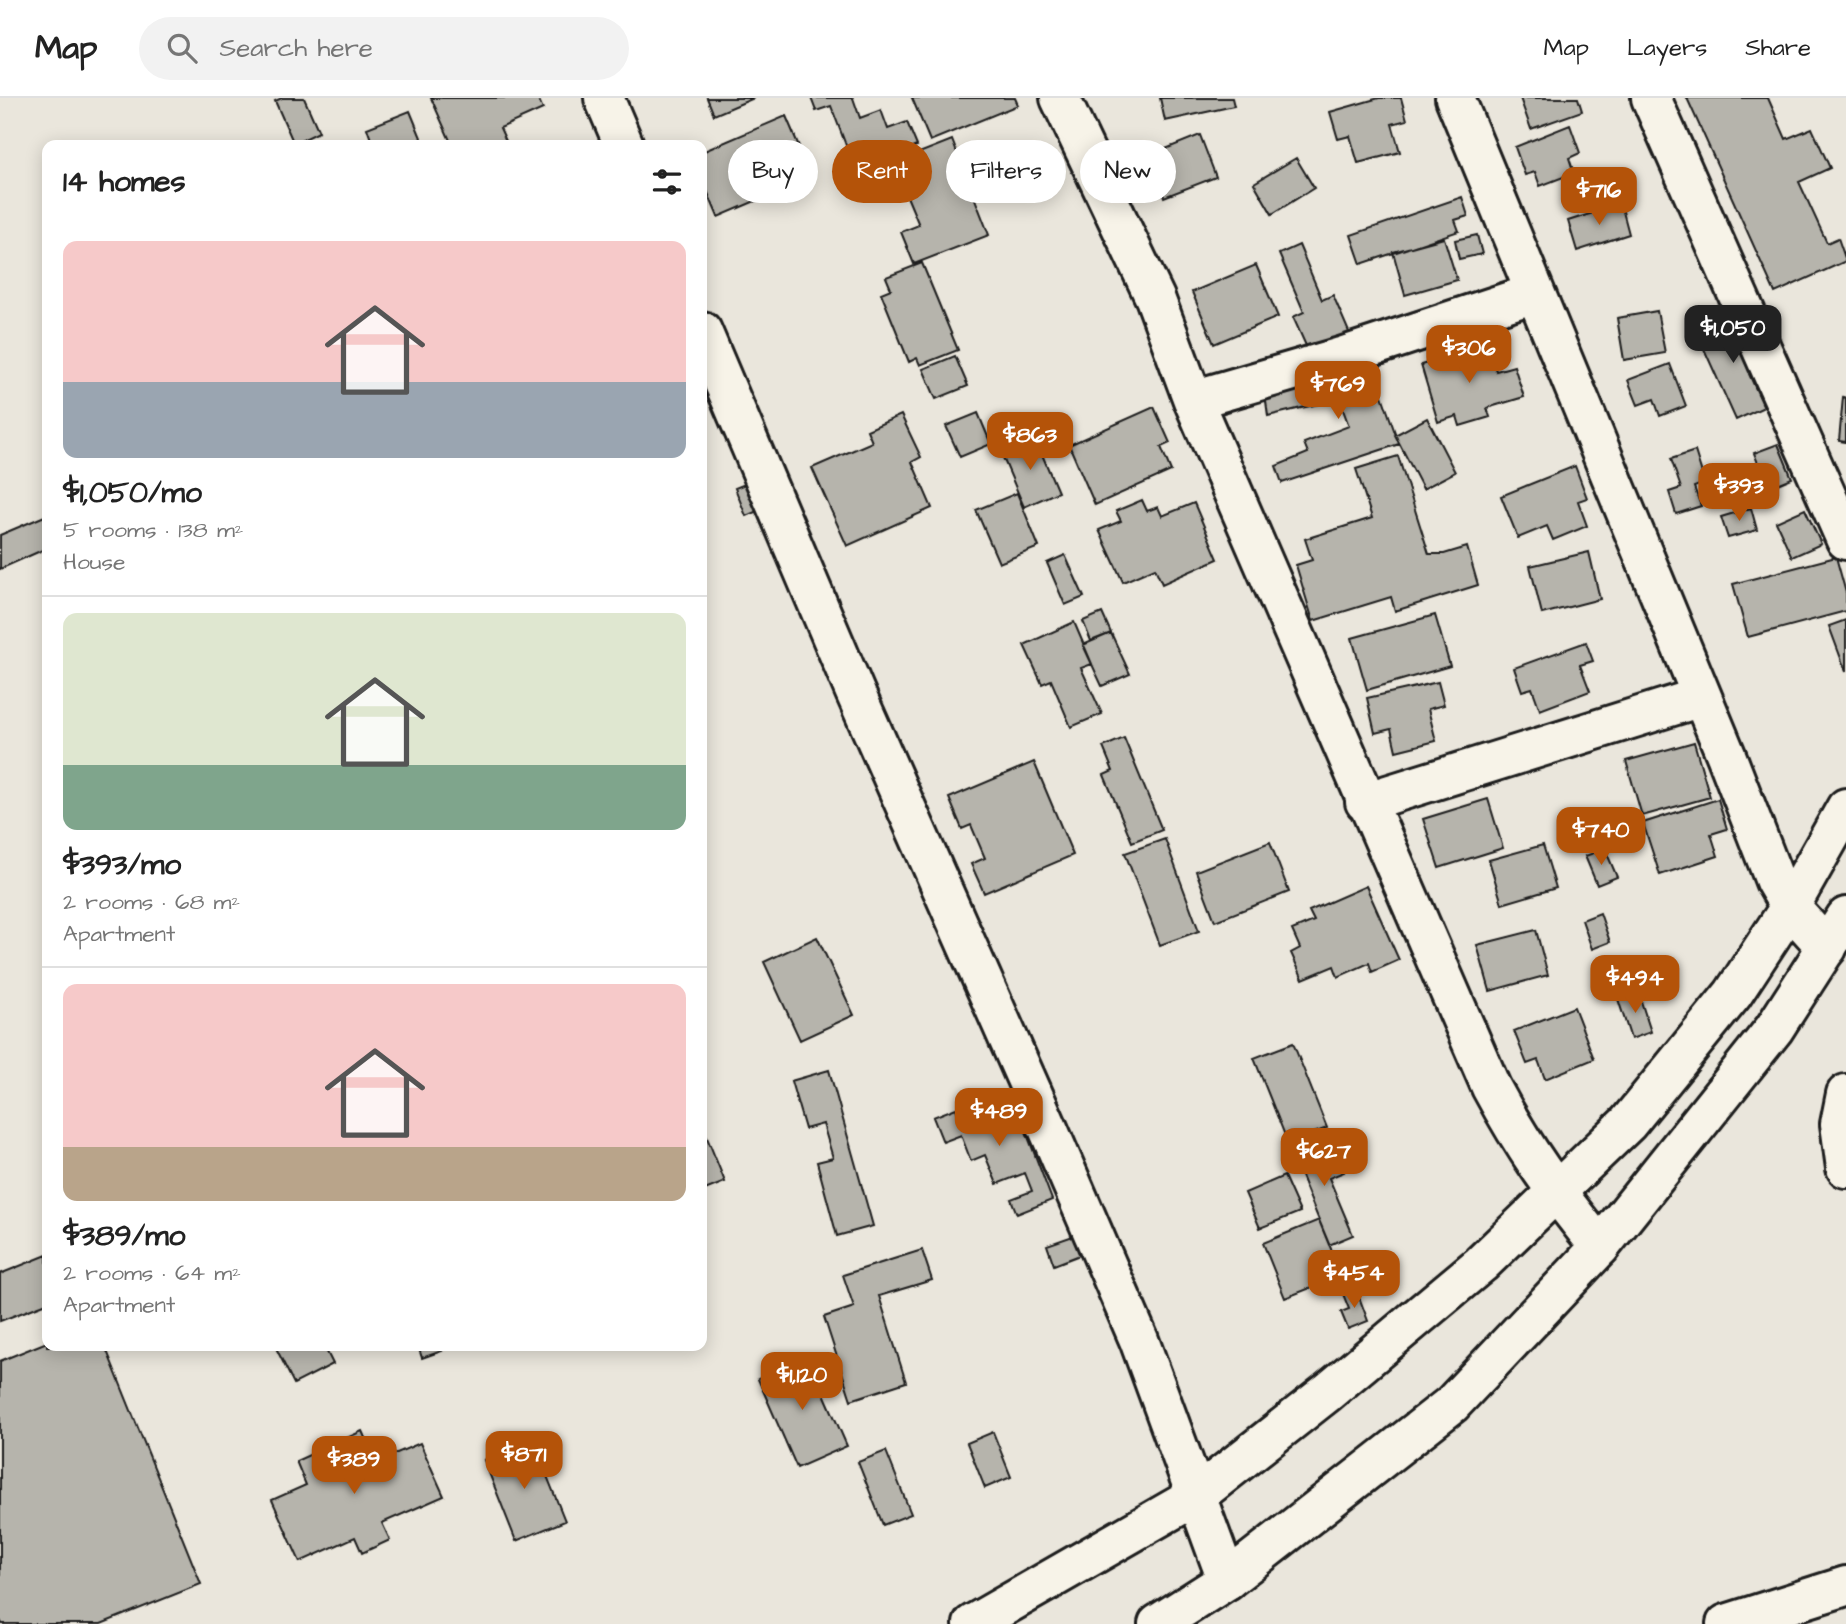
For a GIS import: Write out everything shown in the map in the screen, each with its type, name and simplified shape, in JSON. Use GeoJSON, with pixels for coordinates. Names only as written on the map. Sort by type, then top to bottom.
{"type":"FeatureCollection","features":[{"type":"Feature","properties":{"kind":"main road"},"geometry":{"type":"LineString","coordinates":[[604,98],[622,140]]}},
{"type":"Feature","properties":{"kind":"main road"},"geometry":{"type":"LineString","coordinates":[[1060,98],[1155,298],[1193,400],[1365,802],[1491,1087],[1521,1144],[1555,1193],[1600,1247]]}},
{"type":"Feature","properties":{"kind":"main road"},"geometry":{"type":"LineString","coordinates":[[1158,1624],[1227,1580],[1452,1404],[1600,1247],[1774,1029],[1837,933],[1790,907],[1774,881],[1455,98]]}},
{"type":"Feature","properties":{"kind":"main road"},"geometry":{"type":"LineString","coordinates":[[1651,98],[1846,540]]}},
{"type":"Feature","properties":{"kind":"main road"},"geometry":{"type":"LineString","coordinates":[[1193,400],[1341,357],[1535,293]]}},
{"type":"Feature","properties":{"kind":"main road"},"geometry":{"type":"LineString","coordinates":[[707,343],[849,680],[1112,1277],[1227,1580]]}},
{"type":"Feature","properties":{"kind":"main road"},"geometry":{"type":"LineString","coordinates":[[1365,802],[1701,697]]}},
{"type":"Feature","properties":{"kind":"main road"},"geometry":{"type":"LineString","coordinates":[[973,1624],[1196,1496],[1328,1392],[1450,1290],[1555,1193],[1636,1112],[1733,994],[1790,907],[1846,808]]}},
{"type":"Feature","properties":{"kind":"main road"},"geometry":{"type":"LineString","coordinates":[[1846,1094],[1840,1124],[1846,1168]]}},
{"type":"Feature","properties":{"kind":"main road"},"geometry":{"type":"LineString","coordinates":[[1726,1624],[1846,1586]]}},
{"type":"Feature","properties":{"kind":"building"},"geometry":{"type":"Polygon","coordinates":[[[282,98],[304,98],[319,132],[302,140],[292,140],[275,101],[282,98]]]}},
{"type":"Feature","properties":{"kind":"building"},"geometry":{"type":"Polygon","coordinates":[[[431,98],[538,98],[543,109],[500,128],[506,140],[450,140],[431,98]]]}},
{"type":"Feature","properties":{"kind":"building"},"geometry":{"type":"Polygon","coordinates":[[[707,98],[754,98],[714,115],[707,98]]]}},
{"type":"Feature","properties":{"kind":"building"},"geometry":{"type":"Polygon","coordinates":[[[811,98],[853,98],[860,118],[881,110],[888,129],[907,122],[914,140],[844,140],[831,106],[816,111],[811,98]]]}},
{"type":"Feature","properties":{"kind":"building"},"geometry":{"type":"Polygon","coordinates":[[[912,98],[1015,98],[1018,105],[930,140],[912,98]]]}},
{"type":"Feature","properties":{"kind":"building"},"geometry":{"type":"Polygon","coordinates":[[[1160,98],[1232,98],[1234,106],[1165,121],[1160,98]]]}},
{"type":"Feature","properties":{"kind":"building"},"geometry":{"type":"Polygon","coordinates":[[[1379,98],[1401,98],[1407,120],[1392,124],[1400,152],[1358,163],[1350,136],[1338,139],[1330,112],[1379,98]]]}},
{"type":"Feature","properties":{"kind":"building"},"geometry":{"type":"Polygon","coordinates":[[[1520,98],[1578,98],[1582,111],[1531,129],[1520,98]]]}},
{"type":"Feature","properties":{"kind":"building"},"geometry":{"type":"Polygon","coordinates":[[[1687,98],[1768,98],[1786,139],[1812,128],[1830,168],[1799,182],[1827,243],[1838,238],[1846,261],[1775,293],[1687,98]]]}},
{"type":"Feature","properties":{"kind":"building"},"geometry":{"type":"Polygon","coordinates":[[[410,111],[422,140],[371,140],[367,128],[410,111]]]}},
{"type":"Feature","properties":{"kind":"building"},"geometry":{"type":"Polygon","coordinates":[[[786,116],[796,140],[730,140],[786,116]]]}},
{"type":"Feature","properties":{"kind":"building"},"geometry":{"type":"Polygon","coordinates":[[[1570,125],[1580,153],[1569,158],[1574,173],[1540,186],[1535,172],[1525,175],[1515,147],[1570,125]]]}},
{"type":"Feature","properties":{"kind":"building"},"geometry":{"type":"Polygon","coordinates":[[[1200,135],[1216,177],[1176,192],[1176,145],[1200,135]]]}},
{"type":"Feature","properties":{"kind":"building"},"geometry":{"type":"Polygon","coordinates":[[[728,141],[728,203],[751,203],[718,217],[707,191],[707,150],[728,141]]]}},
{"type":"Feature","properties":{"kind":"building"},"geometry":{"type":"Polygon","coordinates":[[[946,142],[946,203],[977,203],[989,235],[914,264],[901,232],[919,225],[910,203],[932,203],[932,148],[946,142]]]}},
{"type":"Feature","properties":{"kind":"building"},"geometry":{"type":"Polygon","coordinates":[[[1296,158],[1314,188],[1272,214],[1254,183],[1296,158]]]}},
{"type":"Feature","properties":{"kind":"building"},"geometry":{"type":"Polygon","coordinates":[[[1462,197],[1468,216],[1455,220],[1459,231],[1361,264],[1351,235],[1462,197]]]}},
{"type":"Feature","properties":{"kind":"building"},"geometry":{"type":"Polygon","coordinates":[[[1621,204],[1629,234],[1577,251],[1568,221],[1621,204]]]}},
{"type":"Feature","properties":{"kind":"building"},"geometry":{"type":"Polygon","coordinates":[[[1477,235],[1482,254],[1459,259],[1455,240],[1477,235]]]}},
{"type":"Feature","properties":{"kind":"building"},"geometry":{"type":"Polygon","coordinates":[[[1444,238],[1457,280],[1405,295],[1393,252],[1444,238]]]}},
{"type":"Feature","properties":{"kind":"building"},"geometry":{"type":"Polygon","coordinates":[[[1299,245],[1322,300],[1333,295],[1352,339],[1311,357],[1293,317],[1304,312],[1279,254],[1299,245]]]}},
{"type":"Feature","properties":{"kind":"building"},"geometry":{"type":"Polygon","coordinates":[[[922,263],[958,350],[920,365],[917,358],[909,362],[881,293],[891,289],[886,277],[922,263]]]}},
{"type":"Feature","properties":{"kind":"building"},"geometry":{"type":"Polygon","coordinates":[[[1256,265],[1278,317],[1214,344],[1192,292],[1256,265]]]}},
{"type":"Feature","properties":{"kind":"building"},"geometry":{"type":"Polygon","coordinates":[[[1657,311],[1665,353],[1624,360],[1617,318],[1657,311]]]}},
{"type":"Feature","properties":{"kind":"building"},"geometry":{"type":"Polygon","coordinates":[[[1729,316],[1768,366],[1749,374],[1764,407],[1736,420],[1696,331],[1729,316]]]}},
{"type":"Feature","properties":{"kind":"building"},"geometry":{"type":"Polygon","coordinates":[[[1487,344],[1496,371],[1514,366],[1524,397],[1487,408],[1490,417],[1460,426],[1457,416],[1438,422],[1421,365],[1487,344]]]}},
{"type":"Feature","properties":{"kind":"building"},"geometry":{"type":"Polygon","coordinates":[[[955,356],[968,386],[936,399],[923,369],[955,356]]]}},
{"type":"Feature","properties":{"kind":"building"},"geometry":{"type":"Polygon","coordinates":[[[1670,364],[1686,406],[1660,416],[1654,399],[1638,405],[1628,380],[1670,364]]]}},
{"type":"Feature","properties":{"kind":"building"},"geometry":{"type":"Polygon","coordinates":[[[1372,367],[1399,444],[1282,483],[1276,466],[1308,453],[1304,443],[1349,426],[1339,399],[1268,416],[1265,394],[1372,367]]]}},
{"type":"Feature","properties":{"kind":"building"},"geometry":{"type":"Polygon","coordinates":[[[1843,397],[1846,398],[1846,442],[1839,441],[1843,397]]]}},
{"type":"Feature","properties":{"kind":"building"},"geometry":{"type":"Polygon","coordinates":[[[1154,407],[1170,443],[1161,447],[1171,471],[1095,505],[1069,445],[1154,407]]]}},
{"type":"Feature","properties":{"kind":"building"},"geometry":{"type":"Polygon","coordinates":[[[978,413],[991,444],[960,457],[946,426],[978,413]]]}},
{"type":"Feature","properties":{"kind":"building"},"geometry":{"type":"Polygon","coordinates":[[[901,415],[921,457],[912,462],[932,508],[847,546],[812,468],[872,442],[867,430],[901,415]]]}},
{"type":"Feature","properties":{"kind":"building"},"geometry":{"type":"Polygon","coordinates":[[[1427,418],[1455,472],[1423,489],[1395,435],[1427,418]]]}},
{"type":"Feature","properties":{"kind":"building"},"geometry":{"type":"Polygon","coordinates":[[[1018,423],[1027,443],[1010,451],[1001,430],[1018,423]]]}},
{"type":"Feature","properties":{"kind":"building"},"geometry":{"type":"Polygon","coordinates":[[[1035,438],[1058,492],[1024,507],[1001,453],[1035,438]]]}},
{"type":"Feature","properties":{"kind":"building"},"geometry":{"type":"Polygon","coordinates":[[[1778,444],[1792,478],[1768,488],[1754,453],[1778,444]]]}},
{"type":"Feature","properties":{"kind":"building"},"geometry":{"type":"Polygon","coordinates":[[[1695,451],[1705,483],[1694,487],[1701,506],[1676,514],[1669,492],[1681,488],[1671,459],[1695,451]]]}},
{"type":"Feature","properties":{"kind":"building"},"geometry":{"type":"Polygon","coordinates":[[[1398,456],[1429,554],[1444,554],[1467,547],[1478,585],[1395,611],[1391,597],[1313,621],[1296,565],[1312,560],[1305,539],[1372,518],[1356,469],[1398,456]]]}},
{"type":"Feature","properties":{"kind":"building"},"geometry":{"type":"Polygon","coordinates":[[[1575,466],[1587,498],[1578,501],[1587,526],[1553,540],[1547,526],[1518,538],[1501,496],[1575,466]]]}},
{"type":"Feature","properties":{"kind":"building"},"geometry":{"type":"Polygon","coordinates":[[[755,480],[767,507],[746,516],[735,488],[755,480]]]}},
{"type":"Feature","properties":{"kind":"building"},"geometry":{"type":"Polygon","coordinates":[[[1017,493],[1039,547],[999,563],[976,510],[1017,493]]]}},
{"type":"Feature","properties":{"kind":"building"},"geometry":{"type":"Polygon","coordinates":[[[1142,500],[1147,511],[1158,507],[1162,516],[1194,503],[1218,559],[1162,584],[1155,568],[1123,582],[1099,530],[1121,521],[1116,511],[1142,500]]]}},
{"type":"Feature","properties":{"kind":"building"},"geometry":{"type":"Polygon","coordinates":[[[1751,508],[1757,530],[1728,538],[1721,517],[1751,508]]]}},
{"type":"Feature","properties":{"kind":"building"},"geometry":{"type":"Polygon","coordinates":[[[1805,509],[1821,544],[1792,557],[1776,522],[1805,509]]]}},
{"type":"Feature","properties":{"kind":"building"},"geometry":{"type":"Polygon","coordinates":[[[42,517],[42,550],[0,569],[0,535],[42,517]]]}},
{"type":"Feature","properties":{"kind":"building"},"geometry":{"type":"Polygon","coordinates":[[[1589,552],[1600,599],[1542,614],[1530,566],[1589,552]]]}},
{"type":"Feature","properties":{"kind":"building"},"geometry":{"type":"Polygon","coordinates":[[[1065,555],[1084,597],[1065,605],[1047,563],[1065,555]]]}},
{"type":"Feature","properties":{"kind":"building"},"geometry":{"type":"Polygon","coordinates":[[[1836,557],[1846,593],[1846,611],[1748,637],[1733,584],[1836,557]]]}},
{"type":"Feature","properties":{"kind":"building"},"geometry":{"type":"Polygon","coordinates":[[[1102,613],[1111,633],[1091,641],[1083,621],[1102,613]]]}},
{"type":"Feature","properties":{"kind":"building"},"geometry":{"type":"Polygon","coordinates":[[[1435,615],[1450,666],[1367,690],[1352,638],[1435,615]]]}},
{"type":"Feature","properties":{"kind":"building"},"geometry":{"type":"Polygon","coordinates":[[[1846,620],[1846,672],[1829,626],[1846,620]]]}},
{"type":"Feature","properties":{"kind":"building"},"geometry":{"type":"Polygon","coordinates":[[[1074,622],[1092,664],[1081,668],[1102,714],[1071,727],[1051,680],[1042,684],[1024,645],[1074,622]]]}},
{"type":"Feature","properties":{"kind":"building"},"geometry":{"type":"Polygon","coordinates":[[[1111,633],[1130,674],[1102,686],[1083,645],[1111,633]]]}},
{"type":"Feature","properties":{"kind":"building"},"geometry":{"type":"Polygon","coordinates":[[[1586,642],[1593,661],[1580,665],[1590,691],[1540,710],[1532,688],[1522,691],[1514,668],[1586,642]]]}},
{"type":"Feature","properties":{"kind":"building"},"geometry":{"type":"Polygon","coordinates":[[[1438,682],[1444,705],[1428,709],[1436,741],[1396,751],[1391,729],[1375,733],[1367,698],[1438,682]]]}},
{"type":"Feature","properties":{"kind":"building"},"geometry":{"type":"Polygon","coordinates":[[[1124,738],[1162,830],[1132,842],[1104,775],[1113,771],[1103,747],[1124,738]]]}},
{"type":"Feature","properties":{"kind":"building"},"geometry":{"type":"Polygon","coordinates":[[[1694,742],[1710,797],[1642,816],[1626,761],[1694,742]]]}},
{"type":"Feature","properties":{"kind":"building"},"geometry":{"type":"Polygon","coordinates":[[[1034,762],[1073,855],[984,893],[971,864],[985,858],[971,825],[962,829],[949,798],[1034,762]]]}},
{"type":"Feature","properties":{"kind":"building"},"geometry":{"type":"Polygon","coordinates":[[[1488,799],[1503,848],[1439,868],[1423,819],[1488,799]]]}},
{"type":"Feature","properties":{"kind":"building"},"geometry":{"type":"Polygon","coordinates":[[[1718,799],[1727,829],[1711,834],[1718,856],[1660,875],[1643,823],[1718,799]]]}},
{"type":"Feature","properties":{"kind":"building"},"geometry":{"type":"Polygon","coordinates":[[[1165,839],[1199,931],[1160,945],[1125,853],[1165,839]]]}},
{"type":"Feature","properties":{"kind":"building"},"geometry":{"type":"Polygon","coordinates":[[[1270,842],[1289,892],[1215,921],[1196,871],[1270,842]]]}},
{"type":"Feature","properties":{"kind":"building"},"geometry":{"type":"Polygon","coordinates":[[[1543,845],[1556,888],[1502,904],[1489,860],[1543,845]]]}},
{"type":"Feature","properties":{"kind":"building"},"geometry":{"type":"Polygon","coordinates":[[[1605,849],[1617,877],[1597,885],[1585,856],[1605,849]]]}},
{"type":"Feature","properties":{"kind":"building"},"geometry":{"type":"Polygon","coordinates":[[[1366,886],[1399,960],[1372,972],[1369,963],[1338,977],[1334,966],[1303,979],[1291,953],[1300,948],[1292,930],[1314,921],[1309,911],[1366,886]]]}},
{"type":"Feature","properties":{"kind":"building"},"geometry":{"type":"Polygon","coordinates":[[[1600,913],[1610,942],[1592,949],[1582,920],[1600,913]]]}},
{"type":"Feature","properties":{"kind":"building"},"geometry":{"type":"Polygon","coordinates":[[[1536,930],[1548,975],[1490,991],[1477,945],[1536,930]]]}},
{"type":"Feature","properties":{"kind":"building"},"geometry":{"type":"Polygon","coordinates":[[[817,937],[854,1015],[800,1040],[764,962],[817,937]]]}},
{"type":"Feature","properties":{"kind":"building"},"geometry":{"type":"Polygon","coordinates":[[[1624,971],[1629,987],[1615,991],[1611,975],[1624,971]]]}},
{"type":"Feature","properties":{"kind":"building"},"geometry":{"type":"Polygon","coordinates":[[[1638,992],[1651,1032],[1631,1039],[1618,999],[1638,992]]]}},
{"type":"Feature","properties":{"kind":"building"},"geometry":{"type":"Polygon","coordinates":[[[1574,1007],[1594,1059],[1545,1079],[1538,1060],[1527,1064],[1514,1031],[1574,1007]]]}},
{"type":"Feature","properties":{"kind":"building"},"geometry":{"type":"Polygon","coordinates":[[[1293,1043],[1327,1128],[1288,1143],[1254,1058],[1293,1043]]]}},
{"type":"Feature","properties":{"kind":"building"},"geometry":{"type":"Polygon","coordinates":[[[829,1070],[873,1226],[837,1236],[817,1162],[833,1158],[823,1124],[805,1129],[791,1081],[829,1070]]]}},
{"type":"Feature","properties":{"kind":"building"},"geometry":{"type":"Polygon","coordinates":[[[1014,1100],[1052,1200],[1017,1214],[1011,1199],[1032,1191],[1025,1173],[997,1184],[985,1155],[971,1161],[961,1135],[943,1142],[933,1117],[956,1108],[961,1120],[1014,1100]]]}},
{"type":"Feature","properties":{"kind":"building"},"geometry":{"type":"Polygon","coordinates":[[[707,1137],[725,1182],[707,1189],[707,1137]]]}},
{"type":"Feature","properties":{"kind":"building"},"geometry":{"type":"Polygon","coordinates":[[[1330,1138],[1344,1172],[1329,1178],[1353,1235],[1329,1245],[1292,1154],[1330,1138]]]}},
{"type":"Feature","properties":{"kind":"building"},"geometry":{"type":"Polygon","coordinates":[[[1284,1176],[1300,1212],[1260,1228],[1245,1193],[1284,1176]]]}},
{"type":"Feature","properties":{"kind":"building"},"geometry":{"type":"Polygon","coordinates":[[[1319,1220],[1346,1285],[1327,1293],[1323,1283],[1285,1298],[1263,1243],[1319,1220]]]}},
{"type":"Feature","properties":{"kind":"building"},"geometry":{"type":"Polygon","coordinates":[[[1073,1236],[1080,1255],[1054,1265],[1047,1245],[1073,1236]]]}},
{"type":"Feature","properties":{"kind":"building"},"geometry":{"type":"Polygon","coordinates":[[[922,1250],[932,1280],[879,1296],[906,1382],[851,1400],[824,1317],[854,1307],[843,1275],[922,1250]]]}},
{"type":"Feature","properties":{"kind":"building"},"geometry":{"type":"Polygon","coordinates":[[[42,1257],[42,1305],[0,1321],[0,1274],[42,1257]]]}},
{"type":"Feature","properties":{"kind":"building"},"geometry":{"type":"Polygon","coordinates":[[[1356,1289],[1368,1321],[1348,1329],[1341,1312],[1349,1309],[1343,1294],[1356,1289]]]}},
{"type":"Feature","properties":{"kind":"building"},"geometry":{"type":"Polygon","coordinates":[[[42,1344],[42,1351],[107,1351],[201,1584],[101,1624],[2,1624],[0,1361],[42,1344]]]}},
{"type":"Feature","properties":{"kind":"building"},"geometry":{"type":"Polygon","coordinates":[[[278,1351],[326,1351],[333,1364],[294,1384],[278,1351]]]}},
{"type":"Feature","properties":{"kind":"building"},"geometry":{"type":"Polygon","coordinates":[[[420,1351],[442,1351],[422,1358],[420,1351]]]}},
{"type":"Feature","properties":{"kind":"building"},"geometry":{"type":"Polygon","coordinates":[[[808,1357],[847,1446],[797,1468],[758,1379],[808,1357]]]}},
{"type":"Feature","properties":{"kind":"building"},"geometry":{"type":"Polygon","coordinates":[[[362,1431],[376,1462],[420,1443],[444,1496],[382,1523],[390,1540],[362,1553],[355,1537],[300,1562],[272,1500],[306,1485],[296,1461],[362,1431]]]}},
{"type":"Feature","properties":{"kind":"building"},"geometry":{"type":"Polygon","coordinates":[[[993,1432],[1011,1477],[985,1488],[967,1443],[993,1432]]]}},
{"type":"Feature","properties":{"kind":"building"},"geometry":{"type":"Polygon","coordinates":[[[533,1441],[565,1521],[516,1541],[484,1460],[533,1441]]]}},
{"type":"Feature","properties":{"kind":"building"},"geometry":{"type":"Polygon","coordinates":[[[886,1451],[911,1514],[883,1525],[858,1462],[886,1451]]]}}]}
